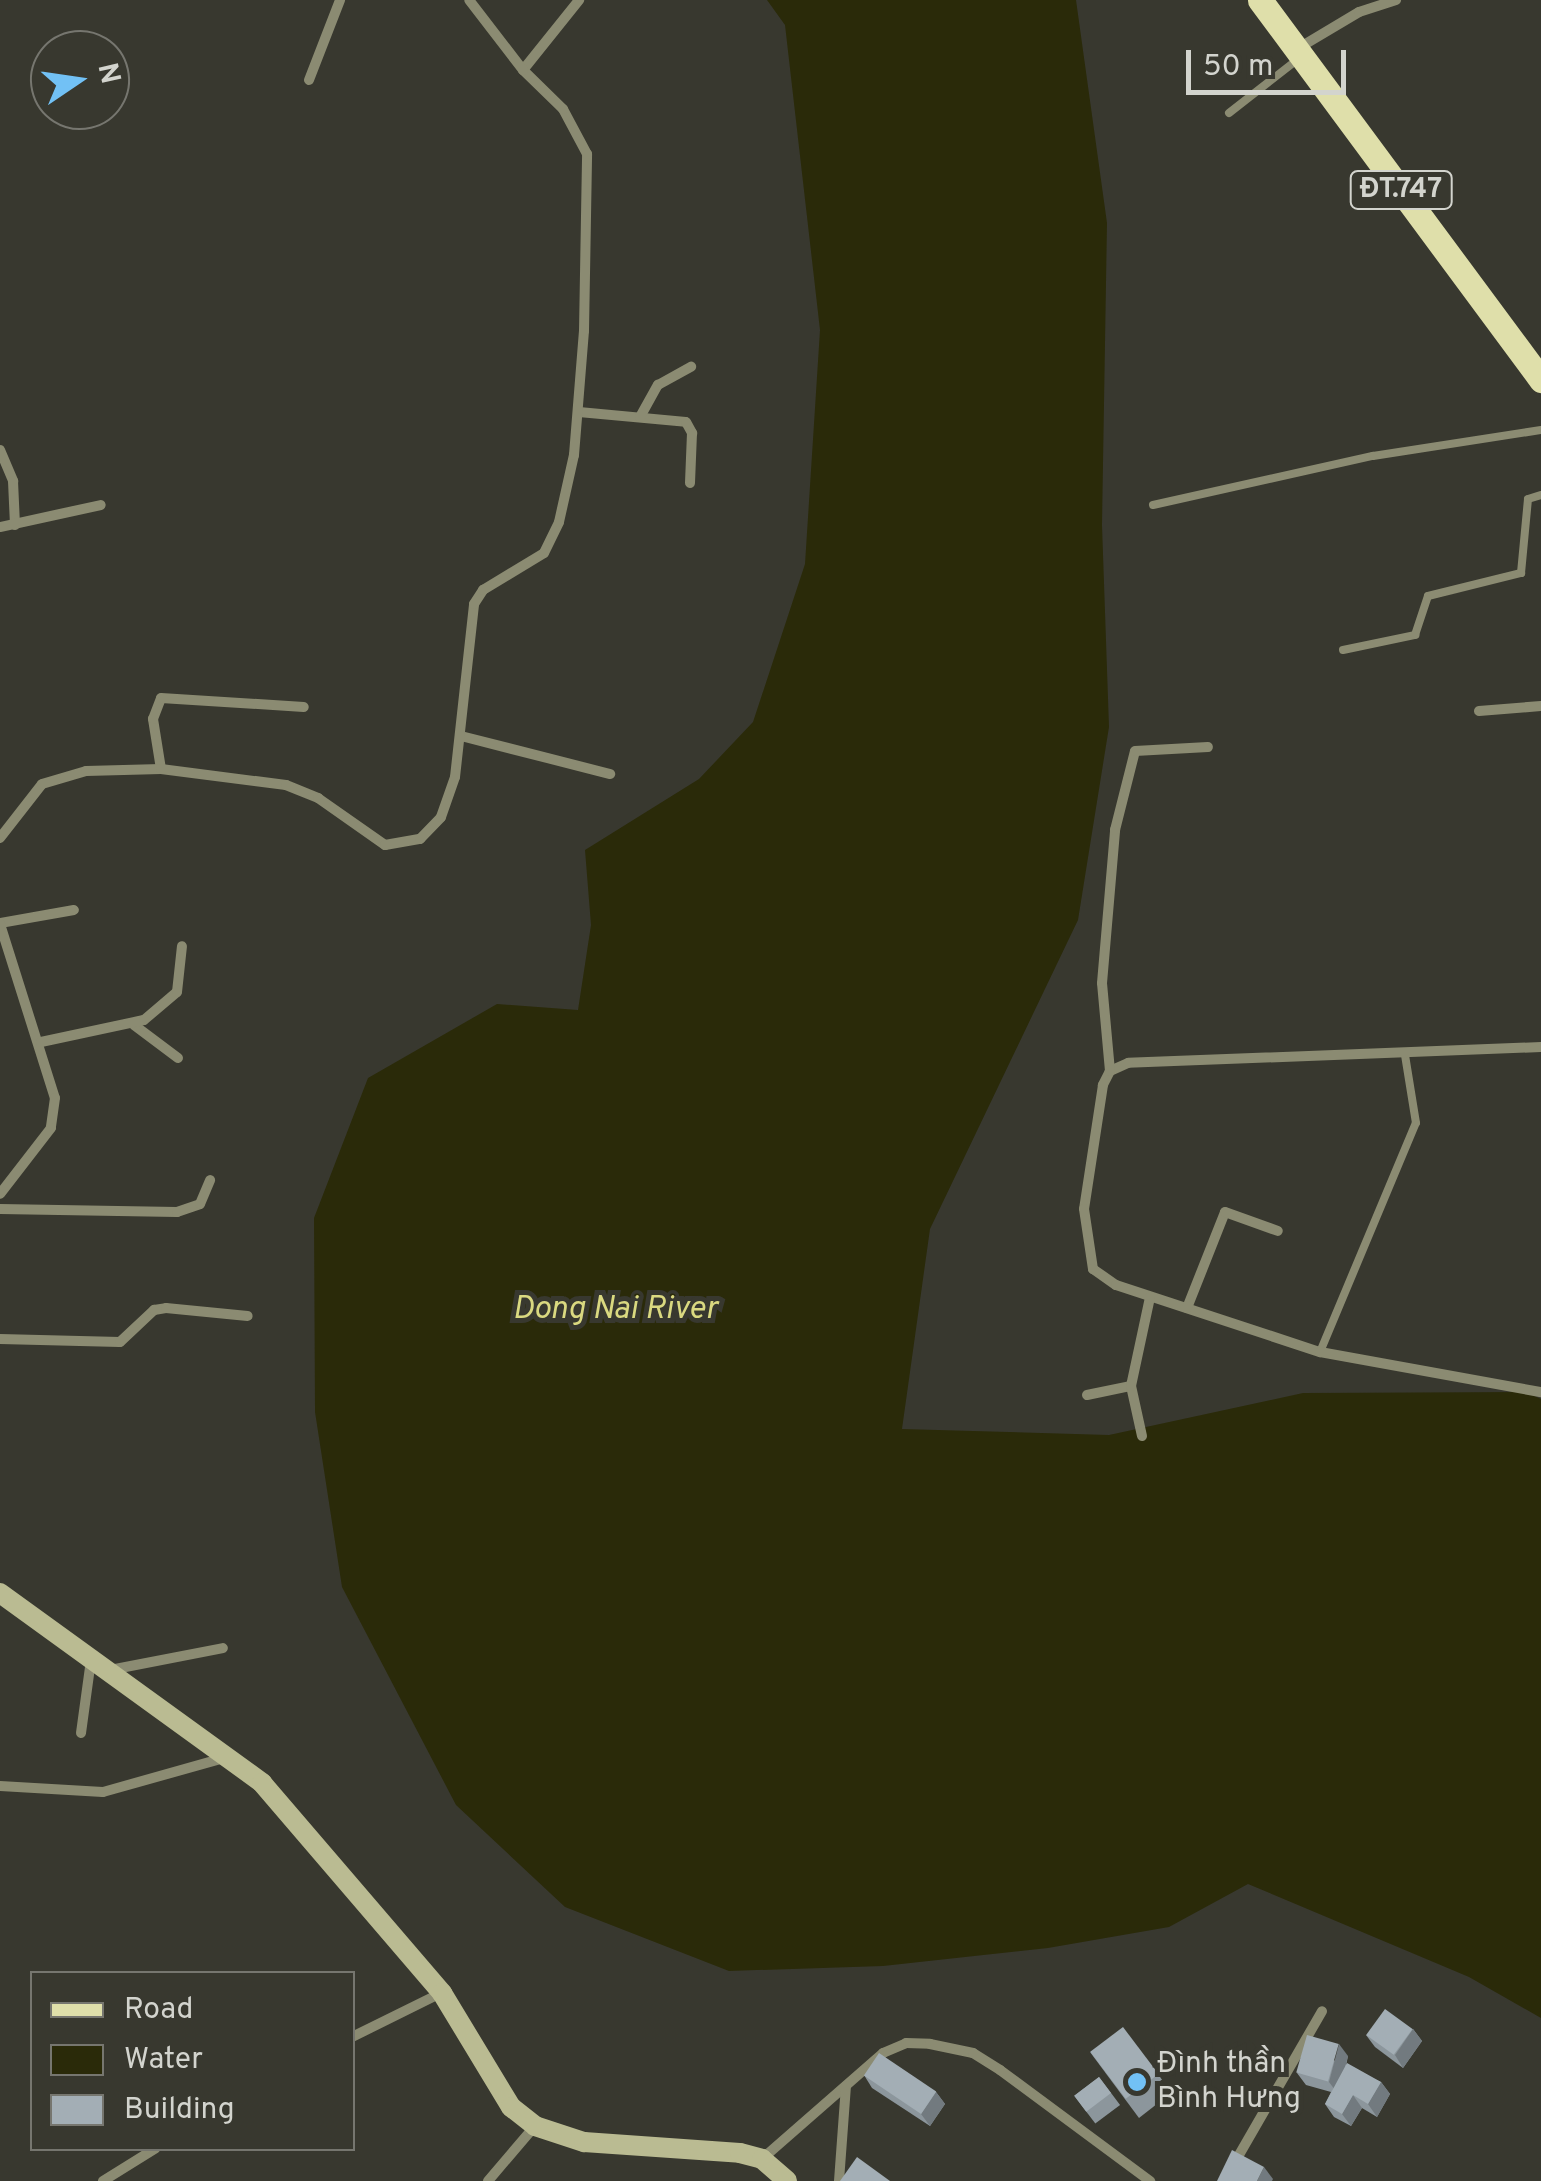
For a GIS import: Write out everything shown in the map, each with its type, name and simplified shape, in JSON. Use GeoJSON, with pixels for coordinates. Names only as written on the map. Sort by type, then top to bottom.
{"type":"FeatureCollection","features":[{"type":"Feature","properties":{"kind":"main road","name":"ĐT.747"},"geometry":{"type":"LineString","coordinates":[[1260,0],[1541,380]]}},
{"type":"Feature","properties":{"kind":"street"},"geometry":{"type":"LineString","coordinates":[[310,80],[340,0]]}},
{"type":"Feature","properties":{"kind":"street"},"geometry":{"type":"LineString","coordinates":[[0,838],[26,798],[56,778],[161,769],[300,789],[371,838],[404,844],[431,830],[448,803],[461,736],[474,604],[484,590],[544,553],[554,536],[579,412],[587,154],[563,109],[523,70],[469,0]]}},
{"type":"Feature","properties":{"kind":"street"},"geometry":{"type":"LineString","coordinates":[[523,70],[579,0]]}},
{"type":"Feature","properties":{"kind":"street"},"geometry":{"type":"LineString","coordinates":[[1299,53],[1359,12],[1396,0]]}},
{"type":"Feature","properties":{"kind":"street"},"geometry":{"type":"LineString","coordinates":[[640,416],[658,385],[691,367]]}},
{"type":"Feature","properties":{"kind":"street"},"geometry":{"type":"LineString","coordinates":[[579,412],[686,422],[692,433],[690,483]]}},
{"type":"Feature","properties":{"kind":"street"},"geometry":{"type":"LineString","coordinates":[[0,450],[13,481],[15,525]]}},
{"type":"Feature","properties":{"kind":"street"},"geometry":{"type":"LineString","coordinates":[[0,526],[101,505]]}},
{"type":"Feature","properties":{"kind":"street"},"geometry":{"type":"LineString","coordinates":[[161,769],[153,719],[160,698],[304,707]]}},
{"type":"Feature","properties":{"kind":"street"},"geometry":{"type":"LineString","coordinates":[[1480,711],[1541,706]]}},
{"type":"Feature","properties":{"kind":"street"},"geometry":{"type":"LineString","coordinates":[[461,736],[610,774]]}},
{"type":"Feature","properties":{"kind":"street"},"geometry":{"type":"LineString","coordinates":[[1208,747],[1135,751],[1116,830],[1102,983],[1110,1071],[1092,1138],[1087,1254],[1102,1276],[1150,1296],[1320,1352],[1541,1392]]}},
{"type":"Feature","properties":{"kind":"street"},"geometry":{"type":"LineString","coordinates":[[0,1194],[51,1128],[55,1098],[42,1042],[0,924],[74,910]]}},
{"type":"Feature","properties":{"kind":"street"},"geometry":{"type":"LineString","coordinates":[[42,1042],[134,1025],[177,992],[182,946]]}},
{"type":"Feature","properties":{"kind":"street"},"geometry":{"type":"LineString","coordinates":[[134,1025],[178,1058]]}},
{"type":"Feature","properties":{"kind":"street"},"geometry":{"type":"LineString","coordinates":[[1110,1071],[1163,1061],[1541,1047]]}},
{"type":"Feature","properties":{"kind":"street"},"geometry":{"type":"LineString","coordinates":[[0,1209],[177,1212],[200,1204],[210,1180]]}},
{"type":"Feature","properties":{"kind":"street"},"geometry":{"type":"LineString","coordinates":[[1187,1308],[1224,1212],[1278,1231]]}},
{"type":"Feature","properties":{"kind":"street"},"geometry":{"type":"LineString","coordinates":[[1142,1436],[1131,1386],[1150,1296]]}},
{"type":"Feature","properties":{"kind":"street"},"geometry":{"type":"LineString","coordinates":[[0,1339],[120,1342],[154,1310],[166,1308],[248,1316]]}},
{"type":"Feature","properties":{"kind":"street"},"geometry":{"type":"LineString","coordinates":[[1087,1396],[1131,1386]]}},
{"type":"Feature","properties":{"kind":"street"},"geometry":{"type":"LineString","coordinates":[[0,1594],[230,1756],[262,1783],[442,1993],[511,2107],[535,2126],[584,2142],[762,2159],[787,2181]]}},
{"type":"Feature","properties":{"kind":"street"},"geometry":{"type":"LineString","coordinates":[[100,1664],[223,1648]]}},
{"type":"Feature","properties":{"kind":"street"},"geometry":{"type":"LineString","coordinates":[[81,1733],[100,1664]]}},
{"type":"Feature","properties":{"kind":"street"},"geometry":{"type":"LineString","coordinates":[[0,1786],[103,1792],[230,1756]]}},
{"type":"Feature","properties":{"kind":"street"},"geometry":{"type":"LineString","coordinates":[[355,2036],[442,1993]]}},
{"type":"Feature","properties":{"kind":"street"},"geometry":{"type":"LineString","coordinates":[[1224,2181],[1322,2010]]}},
{"type":"Feature","properties":{"kind":"street"},"geometry":{"type":"LineString","coordinates":[[762,2159],[822,2101],[846,2086],[883,2053],[906,2043],[972,2053],[1150,2181]]}},
{"type":"Feature","properties":{"kind":"street"},"geometry":{"type":"LineString","coordinates":[[839,2181],[846,2086]]}},
{"type":"Feature","properties":{"kind":"street"},"geometry":{"type":"LineString","coordinates":[[488,2181],[535,2126]]}},
{"type":"Feature","properties":{"kind":"street"},"geometry":{"type":"LineString","coordinates":[[103,2181],[151,2151]]}},
{"type":"Feature","properties":{"kind":"lane"},"geometry":{"type":"LineString","coordinates":[[1229,113],[1299,53]]}},
{"type":"Feature","properties":{"kind":"lane"},"geometry":{"type":"LineString","coordinates":[[1153,505],[1372,456],[1541,430]]}},
{"type":"Feature","properties":{"kind":"lane"},"geometry":{"type":"LineString","coordinates":[[1343,650],[1414,635],[1428,596],[1521,574],[1528,498],[1541,495]]}},
{"type":"Feature","properties":{"kind":"lane"},"geometry":{"type":"LineString","coordinates":[[1320,1352],[1416,1123],[1405,1055]]}},
{"type":"Feature","properties":{"kind":"water","name":"Dong Nai River"},"geometry":{"type":"Polygon","coordinates":[[[767,0],[1076,0],[1107,223],[1102,525],[1109,727],[1078,920],[930,1229],[902,1429],[1109,1435],[1303,1393],[1526,1392],[1541,1399],[1541,2018],[1469,1977],[1248,1884],[1169,1927],[1048,1948],[883,1966],[729,1971],[565,1907],[456,1805],[342,1587],[315,1412],[314,1218],[368,1078],[497,1004],[578,1010],[591,925],[585,850],[699,779],[753,722],[805,564],[820,330],[785,25],[767,0]]]}},
{"type":"Feature","properties":{"kind":"building"},"geometry":{"type":"Polygon","coordinates":[[[1385,2009],[1413,2029],[1394,2055],[1366,2035],[1385,2009]]]}},
{"type":"Feature","properties":{"kind":"building"},"geometry":{"type":"Polygon","coordinates":[[[1123,2027],[1159,2074],[1126,2099],[1090,2052],[1123,2027]]]}},
{"type":"Feature","properties":{"kind":"building"},"geometry":{"type":"Polygon","coordinates":[[[1307,2035],[1339,2044],[1328,2082],[1296,2072],[1307,2035]]]}},
{"type":"Feature","properties":{"kind":"building"},"geometry":{"type":"Polygon","coordinates":[[[879,2053],[936,2092],[921,2114],[864,2075],[879,2053]]]}},
{"type":"Feature","properties":{"kind":"building"},"geometry":{"type":"Polygon","coordinates":[[[1347,2063],[1381,2082],[1368,2104],[1353,2095],[1342,2114],[1325,2104],[1347,2063]]]}},
{"type":"Feature","properties":{"kind":"building"},"geometry":{"type":"Polygon","coordinates":[[[1099,2077],[1111,2093],[1086,2112],[1074,2096],[1099,2077]]]}},
{"type":"Feature","properties":{"kind":"building"},"geometry":{"type":"Polygon","coordinates":[[[1232,2150],[1264,2167],[1257,2181],[1217,2181],[1232,2150]]]}},
{"type":"Feature","properties":{"kind":"building"},"geometry":{"type":"Polygon","coordinates":[[[857,2157],[890,2181],[840,2181],[857,2157]]]}},
{"type":"Feature","properties":{"kind":"place","name":"Đình thần Bình Hưng"},"geometry":{"type":"Point","coordinates":[1137,2082]}}]}
